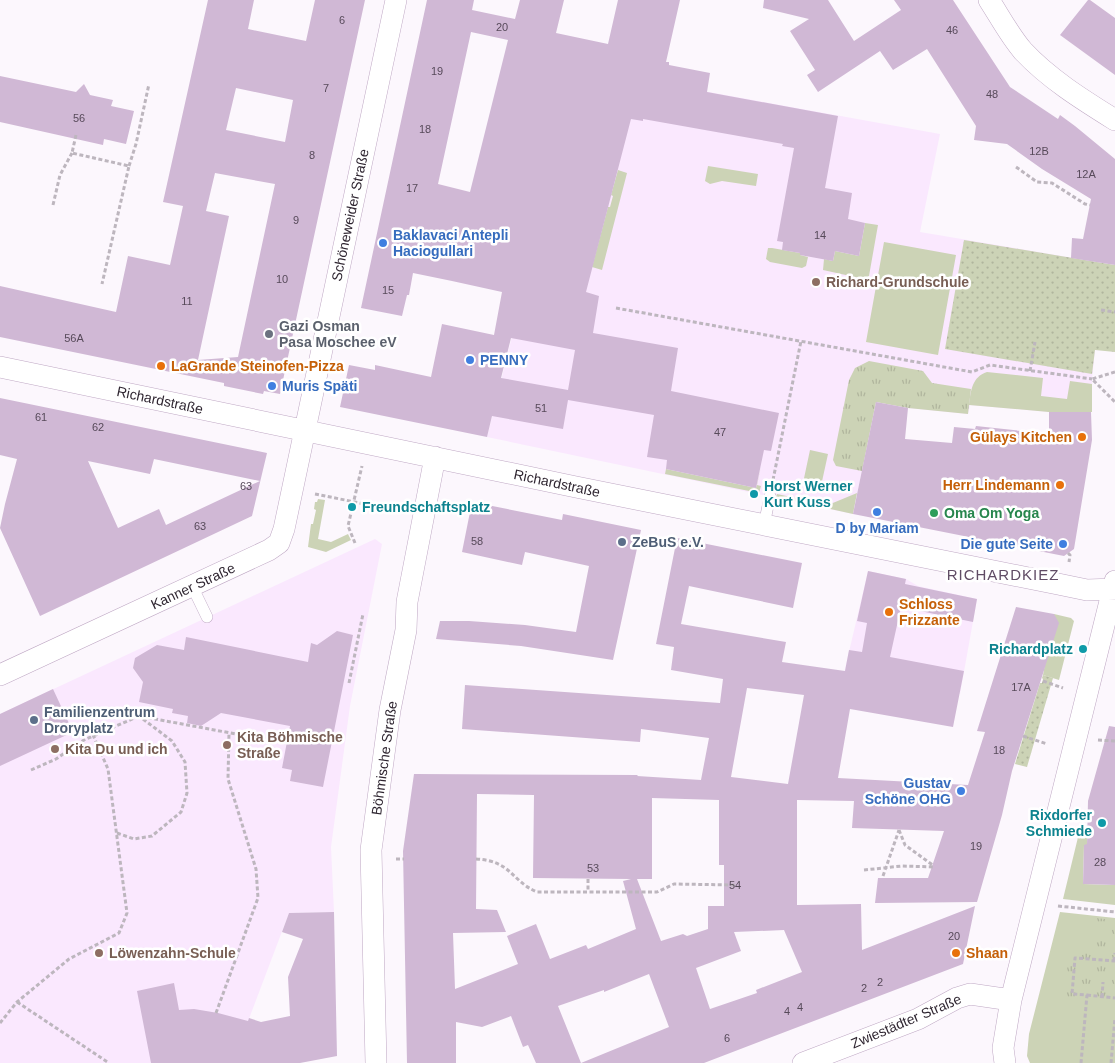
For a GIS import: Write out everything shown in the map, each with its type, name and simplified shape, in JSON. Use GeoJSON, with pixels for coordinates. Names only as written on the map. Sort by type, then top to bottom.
{"type":"FeatureCollection","features":[{"type":"Feature","properties":{"kind":"street","name":"Schöneweider Straße"},"geometry":{"type":"LineString","coordinates":[[304,430],[396,0]]}},
{"type":"Feature","properties":{"kind":"street"},"geometry":{"type":"LineString","coordinates":[[989,0],[1014,39],[1039,66],[1079,97],[1115,120]]}},
{"type":"Feature","properties":{"kind":"street","name":"Richardstraße"},"geometry":{"type":"LineString","coordinates":[[0,367],[1087,590],[1114,586]]}},
{"type":"Feature","properties":{"kind":"street","name":"Kanner Straße"},"geometry":{"type":"LineString","coordinates":[[0,675],[269,550],[278,543],[284,529],[304,430]]}},
{"type":"Feature","properties":{"kind":"street","name":"Böhmische Straße"},"geometry":{"type":"LineString","coordinates":[[376,1063],[372,841],[390,710],[406,630],[408,602],[435,457]]}},
{"type":"Feature","properties":{"kind":"street"},"geometry":{"type":"LineString","coordinates":[[1005,1063],[1003,1048],[1011,1000],[1114,586]]}},
{"type":"Feature","properties":{"kind":"street","name":"Zwiestädter Straße"},"geometry":{"type":"LineString","coordinates":[[803,1063],[918,1019],[957,998],[970,994],[1011,1000]]}},
{"type":"Feature","properties":{"kind":"lane"},"geometry":{"type":"LineString","coordinates":[[764,525],[770,496]]}},
{"type":"Feature","properties":{"kind":"lane"},"geometry":{"type":"LineString","coordinates":[[192,586],[208,617]]}},
{"type":"Feature","properties":{"kind":"path"},"geometry":{"type":"LineString","coordinates":[[102,284],[129,166],[136,144],[148,84]]}},
{"type":"Feature","properties":{"kind":"path"},"geometry":{"type":"LineString","coordinates":[[53,205],[60,175],[72,153],[76,135]]}},
{"type":"Feature","properties":{"kind":"path"},"geometry":{"type":"LineString","coordinates":[[72,153],[129,166]]}},
{"type":"Feature","properties":{"kind":"path"},"geometry":{"type":"LineString","coordinates":[[1016,167],[1037,182],[1052,183],[1085,204],[1090,205]]}},
{"type":"Feature","properties":{"kind":"path"},"geometry":{"type":"LineString","coordinates":[[616,308],[972,372],[990,365],[1092,379],[1115,372]]}},
{"type":"Feature","properties":{"kind":"path"},"geometry":{"type":"LineString","coordinates":[[1101,310],[1115,312]]}},
{"type":"Feature","properties":{"kind":"path"},"geometry":{"type":"LineString","coordinates":[[770,496],[801,341]]}},
{"type":"Feature","properties":{"kind":"path"},"geometry":{"type":"LineString","coordinates":[[1030,371],[1034,342]]}},
{"type":"Feature","properties":{"kind":"path"},"geometry":{"type":"LineString","coordinates":[[1092,379],[1115,402]]}},
{"type":"Feature","properties":{"kind":"path"},"geometry":{"type":"LineString","coordinates":[[355,543],[348,526],[362,466]]}},
{"type":"Feature","properties":{"kind":"path"},"geometry":{"type":"LineString","coordinates":[[314,494],[395,510]]}},
{"type":"Feature","properties":{"kind":"path"},"geometry":{"type":"LineString","coordinates":[[1068,552],[1070,555],[1069,562]]}},
{"type":"Feature","properties":{"kind":"path"},"geometry":{"type":"LineString","coordinates":[[349,683],[363,614]]}},
{"type":"Feature","properties":{"kind":"path"},"geometry":{"type":"LineString","coordinates":[[1042,681],[1063,688]]}},
{"type":"Feature","properties":{"kind":"path"},"geometry":{"type":"LineString","coordinates":[[117,833],[134,839],[152,836],[181,812],[187,793],[185,762],[172,741],[139,716]]}},
{"type":"Feature","properties":{"kind":"path"},"geometry":{"type":"LineString","coordinates":[[31,770],[56,759],[93,735],[139,716],[236,734]]}},
{"type":"Feature","properties":{"kind":"path"},"geometry":{"type":"LineString","coordinates":[[216,1013],[258,898],[256,869],[228,779],[229,733]]}},
{"type":"Feature","properties":{"kind":"path"},"geometry":{"type":"LineString","coordinates":[[0,1023],[17,1002],[70,959],[119,933],[127,913],[108,769],[93,735]]}},
{"type":"Feature","properties":{"kind":"path"},"geometry":{"type":"LineString","coordinates":[[1023,736],[1046,744]]}},
{"type":"Feature","properties":{"kind":"path"},"geometry":{"type":"LineString","coordinates":[[1094,740],[1115,741]]}},
{"type":"Feature","properties":{"kind":"path"},"geometry":{"type":"LineString","coordinates":[[864,870],[885,869],[902,866],[935,867],[905,845],[899,830],[885,869],[884,876]]}},
{"type":"Feature","properties":{"kind":"path"},"geometry":{"type":"LineString","coordinates":[[396,859],[404,859]]}},
{"type":"Feature","properties":{"kind":"path"},"geometry":{"type":"LineString","coordinates":[[476,859],[489,860],[506,868],[529,889],[537,892],[657,892],[674,884],[736,885]]}},
{"type":"Feature","properties":{"kind":"path"},"geometry":{"type":"LineString","coordinates":[[588,878],[588,892]]}},
{"type":"Feature","properties":{"kind":"path"},"geometry":{"type":"LineString","coordinates":[[1054,905],[1115,912]]}},
{"type":"Feature","properties":{"kind":"path"},"geometry":{"type":"LineString","coordinates":[[1115,953],[1115,961],[1075,958],[1072,994],[1115,998]]}},
{"type":"Feature","properties":{"kind":"path"},"geometry":{"type":"LineString","coordinates":[[1102,997],[1103,982]]}},
{"type":"Feature","properties":{"kind":"path"},"geometry":{"type":"LineString","coordinates":[[1081,1063],[1087,995]]}},
{"type":"Feature","properties":{"kind":"path"},"geometry":{"type":"LineString","coordinates":[[17,1002],[109,1063]]}},
{"type":"Feature","properties":{"kind":"path"},"geometry":{"type":"LineString","coordinates":[[1111,1063],[1115,1018]]}},
{"type":"Feature","properties":{"kind":"shaded area","name":"Richard-Grundschule"},"geometry":{"type":"Polygon","coordinates":[[[604,73],[940,134],[920,232],[1109,264],[1095,350],[1092,379],[1092,412],[1049,412],[970,405],[968,414],[908,408],[876,402],[853,514],[487,437],[522,296],[604,73]]]}},
{"type":"Feature","properties":{"kind":"shaded area"},"geometry":{"type":"Polygon","coordinates":[[[375,539],[382,544],[350,706],[331,847],[334,912],[289,913],[247,1024],[211,1063],[0,1063],[0,714],[375,539]]]}},
{"type":"Feature","properties":{"kind":"shaded area"},"geometry":{"type":"Polygon","coordinates":[[[868,571],[906,579],[918,586],[977,599],[960,694],[844,673],[868,571]]]}},
{"type":"Feature","properties":{"kind":"green space"},"geometry":{"type":"Polygon","coordinates":[[[708,166],[758,174],[756,186],[722,181],[710,184],[705,181],[708,166]]]}},
{"type":"Feature","properties":{"kind":"green space"},"geometry":{"type":"Polygon","coordinates":[[[618,170],[627,173],[602,270],[592,267],[608,207],[610,207],[613,196],[611,195],[618,170]]]}},
{"type":"Feature","properties":{"kind":"green space"},"geometry":{"type":"Polygon","coordinates":[[[865,223],[878,225],[869,276],[864,279],[823,270],[824,259],[833,261],[835,251],[859,256],[865,223]]]}},
{"type":"Feature","properties":{"kind":"green space"},"geometry":{"type":"Polygon","coordinates":[[[964,240],[1115,265],[1115,352],[1095,350],[1092,374],[945,349],[964,240]]]}},
{"type":"Feature","properties":{"kind":"green space"},"geometry":{"type":"Polygon","coordinates":[[[884,242],[956,255],[938,355],[866,342],[884,242]]]}},
{"type":"Feature","properties":{"kind":"green space"},"geometry":{"type":"Polygon","coordinates":[[[768,248],[800,253],[800,255],[808,257],[806,266],[802,268],[770,262],[766,259],[768,248]]]}},
{"type":"Feature","properties":{"kind":"green space"},"geometry":{"type":"Polygon","coordinates":[[[869,361],[923,371],[932,383],[971,389],[968,414],[908,408],[876,402],[862,471],[836,466],[833,460],[849,380],[855,368],[869,361]]]}},
{"type":"Feature","properties":{"kind":"green space"},"geometry":{"type":"Polygon","coordinates":[[[987,372],[1043,378],[1041,396],[1067,399],[1070,381],[1092,384],[1092,412],[1049,412],[969,405],[975,381],[987,372]]]}},
{"type":"Feature","properties":{"kind":"green space"},"geometry":{"type":"Polygon","coordinates":[[[810,450],[828,454],[821,486],[803,483],[810,450]]]}},
{"type":"Feature","properties":{"kind":"green space"},"geometry":{"type":"Polygon","coordinates":[[[761,466],[757,485],[761,486],[759,493],[665,474],[666,469],[756,488],[761,466]]]}},
{"type":"Feature","properties":{"kind":"green space"},"geometry":{"type":"Polygon","coordinates":[[[857,493],[853,514],[776,497],[777,494],[828,505],[857,493]]]}},
{"type":"Feature","properties":{"kind":"green space"},"geometry":{"type":"Polygon","coordinates":[[[318,499],[325,500],[318,539],[331,542],[348,534],[351,540],[326,552],[308,547],[311,524],[313,524],[316,510],[314,509],[315,502],[318,499]]]}},
{"type":"Feature","properties":{"kind":"green space"},"geometry":{"type":"Polygon","coordinates":[[[1054,614],[1071,618],[1074,621],[1059,680],[1043,675],[1054,614]]]}},
{"type":"Feature","properties":{"kind":"green space"},"geometry":{"type":"Polygon","coordinates":[[[1043,675],[1053,678],[1027,767],[1015,764],[1043,675]]]}},
{"type":"Feature","properties":{"kind":"green space"},"geometry":{"type":"Polygon","coordinates":[[[1080,829],[1087,830],[1087,845],[1084,845],[1083,884],[1115,885],[1115,905],[1063,899],[1080,829]]]}},
{"type":"Feature","properties":{"kind":"green space"},"geometry":{"type":"Polygon","coordinates":[[[1060,912],[1115,918],[1115,1063],[1030,1063],[1027,1056],[1029,1034],[1060,912]]]}},
{"type":"Feature","properties":{"kind":"green space"},"geometry":{"type":"Polygon","coordinates":[[[1095,918],[1115,920],[1115,1004],[1064,1000],[1069,950],[1091,952],[1095,918]]]}},
{"type":"Feature","properties":{"kind":"building"},"geometry":{"type":"Polygon","coordinates":[[[208,0],[254,0],[248,29],[306,41],[315,0],[365,0],[280,394],[264,391],[263,394],[224,386],[224,383],[0,337],[0,286],[116,312],[128,256],[170,265],[183,206],[163,202],[208,0]],[[236,88],[226,130],[285,142],[293,100],[236,88]],[[215,173],[206,211],[229,216],[198,360],[238,357],[275,184],[215,173]]]}},
{"type":"Feature","properties":{"kind":"building"},"geometry":{"type":"Polygon","coordinates":[[[427,0],[474,0],[472,10],[515,19],[520,0],[564,0],[556,33],[608,44],[618,0],[680,0],[666,62],[669,62],[669,65],[710,73],[707,92],[838,116],[825,188],[852,193],[848,219],[865,223],[859,256],[835,251],[833,261],[782,250],[783,242],[777,241],[794,148],[782,146],[783,144],[643,119],[643,121],[631,119],[586,292],[599,296],[593,333],[678,348],[671,391],[779,413],[771,451],[764,450],[756,488],[666,469],[667,460],[647,457],[654,415],[568,400],[563,429],[492,416],[487,437],[340,407],[349,365],[375,370],[375,365],[431,377],[442,324],[494,335],[502,292],[413,273],[409,295],[407,295],[402,316],[361,308],[427,0]],[[471,32],[438,184],[470,192],[508,40],[471,32]],[[511,338],[501,378],[568,390],[575,350],[511,338]]]}},
{"type":"Feature","properties":{"kind":"building"},"geometry":{"type":"Polygon","coordinates":[[[764,0],[828,0],[854,41],[901,10],[894,0],[953,0],[1010,87],[1058,119],[1060,115],[1115,159],[1115,265],[1071,258],[1072,238],[1083,239],[1091,199],[1042,169],[1007,144],[974,140],[976,126],[927,49],[893,70],[880,51],[818,92],[807,75],[815,70],[790,31],[809,19],[763,8],[764,0]]]}},
{"type":"Feature","properties":{"kind":"building"},"geometry":{"type":"Polygon","coordinates":[[[1088,0],[1115,18],[1115,75],[1060,35],[1088,0]]]}},
{"type":"Feature","properties":{"kind":"building"},"geometry":{"type":"Polygon","coordinates":[[[0,76],[76,92],[84,84],[90,95],[113,100],[111,106],[134,111],[126,144],[104,139],[103,145],[0,122],[0,76]]]}},
{"type":"Feature","properties":{"kind":"building"},"geometry":{"type":"Polygon","coordinates":[[[0,398],[267,453],[252,516],[40,616],[0,528],[17,459],[0,455],[0,398]],[[154,459],[150,474],[88,461],[118,528],[159,509],[166,525],[260,481],[154,459]]]}},
{"type":"Feature","properties":{"kind":"building"},"geometry":{"type":"Polygon","coordinates":[[[876,402],[908,408],[905,439],[952,443],[954,427],[975,429],[976,426],[1049,434],[1049,412],[1091,412],[1092,440],[1074,549],[1064,556],[853,514],[876,402]]]}},
{"type":"Feature","properties":{"kind":"building"},"geometry":{"type":"Polygon","coordinates":[[[472,502],[562,520],[563,514],[641,530],[613,660],[521,646],[436,639],[440,621],[525,625],[576,632],[589,566],[525,552],[522,565],[462,552],[472,502]]]}},
{"type":"Feature","properties":{"kind":"building"},"geometry":{"type":"Polygon","coordinates":[[[677,538],[802,563],[793,608],[689,586],[681,624],[786,642],[782,662],[845,671],[849,650],[862,652],[867,623],[857,621],[868,571],[906,579],[905,584],[977,599],[973,622],[901,607],[890,657],[964,671],[953,727],[850,709],[838,778],[968,785],[985,732],[977,731],[1016,607],[1054,614],[1059,623],[1012,771],[1002,815],[977,902],[875,903],[878,878],[928,878],[944,831],[852,828],[854,801],[797,800],[797,905],[861,904],[862,950],[975,906],[963,964],[704,1063],[581,1063],[536,1063],[528,1045],[523,1047],[511,1016],[482,1027],[456,1022],[456,1063],[407,1063],[403,851],[414,774],[638,775],[701,780],[709,738],[641,729],[640,742],[462,729],[465,685],[720,703],[723,679],[671,670],[674,647],[656,644],[677,538]],[[747,688],[731,777],[788,784],[804,695],[747,688]],[[477,794],[476,909],[497,910],[506,932],[453,933],[455,989],[518,964],[507,936],[536,924],[550,959],[586,945],[588,949],[636,929],[623,881],[631,879],[533,878],[534,795],[477,794]],[[652,798],[652,879],[637,879],[661,941],[683,934],[687,936],[708,929],[708,906],[724,906],[724,865],[719,865],[719,800],[652,798]],[[784,930],[734,932],[741,951],[696,968],[710,1009],[757,993],[756,990],[802,972],[784,930]],[[649,974],[604,992],[604,990],[558,1006],[581,1063],[669,1027],[649,974]]]}},
{"type":"Feature","properties":{"kind":"building"},"geometry":{"type":"Polygon","coordinates":[[[337,631],[353,635],[323,787],[290,781],[292,770],[282,768],[290,726],[221,713],[201,726],[187,723],[188,716],[172,713],[173,709],[139,702],[143,682],[133,668],[135,658],[157,645],[184,650],[186,637],[308,662],[311,643],[317,645],[337,631]]]}},
{"type":"Feature","properties":{"kind":"building","name":"Familienzentrum Droryplatz"},"geometry":{"type":"Polygon","coordinates":[[[53,689],[73,732],[0,766],[0,714],[53,689]]]}},
{"type":"Feature","properties":{"kind":"building"},"geometry":{"type":"Polygon","coordinates":[[[1109,726],[1115,727],[1115,885],[1083,884],[1084,845],[1087,844],[1088,801],[1109,726]]]}},
{"type":"Feature","properties":{"kind":"building"},"geometry":{"type":"Polygon","coordinates":[[[334,912],[337,1056],[300,1063],[151,1063],[137,991],[174,983],[179,1010],[194,1009],[248,1021],[249,1018],[261,1022],[290,1016],[288,977],[303,939],[282,932],[289,913],[334,912]]]}},
{"type":"Feature","properties":{"kind":"place","name":"Baklavaci Antepli Haciogullari"},"geometry":{"type":"Point","coordinates":[383,243]}},
{"type":"Feature","properties":{"kind":"place","name":"Richard-Grundschule"},"geometry":{"type":"Point","coordinates":[816,282]}},
{"type":"Feature","properties":{"kind":"place","name":"Gazi Osman Pasa Moschee eV"},"geometry":{"type":"Point","coordinates":[269,334]}},
{"type":"Feature","properties":{"kind":"place","name":"PENNY"},"geometry":{"type":"Point","coordinates":[470,360]}},
{"type":"Feature","properties":{"kind":"place","name":"LaGrande Steinofen-Pizza"},"geometry":{"type":"Point","coordinates":[161,366]}},
{"type":"Feature","properties":{"kind":"place","name":"Muris Späti"},"geometry":{"type":"Point","coordinates":[272,386]}},
{"type":"Feature","properties":{"kind":"place","name":"Gülays Kitchen"},"geometry":{"type":"Point","coordinates":[1082,437]}},
{"type":"Feature","properties":{"kind":"place","name":"Herr Lindemann"},"geometry":{"type":"Point","coordinates":[1060,485]}},
{"type":"Feature","properties":{"kind":"place","name":"Horst Werner Kurt Kuss"},"geometry":{"type":"Point","coordinates":[754,494]}},
{"type":"Feature","properties":{"kind":"place","name":"Freundschaftsplatz"},"geometry":{"type":"Point","coordinates":[352,507]}},
{"type":"Feature","properties":{"kind":"place","name":"D by Mariam"},"geometry":{"type":"Point","coordinates":[877,512]}},
{"type":"Feature","properties":{"kind":"place","name":"Oma Om Yoga"},"geometry":{"type":"Point","coordinates":[934,513]}},
{"type":"Feature","properties":{"kind":"place","name":"ZeBuS e.V."},"geometry":{"type":"Point","coordinates":[622,542]}},
{"type":"Feature","properties":{"kind":"place","name":"Die gute Seite"},"geometry":{"type":"Point","coordinates":[1063,544]}},
{"type":"Feature","properties":{"kind":"place","name":"Schloss Frizzante"},"geometry":{"type":"Point","coordinates":[889,612]}},
{"type":"Feature","properties":{"kind":"place","name":"Richardplatz"},"geometry":{"type":"Point","coordinates":[1083,649]}},
{"type":"Feature","properties":{"kind":"place","name":"Familienzentrum Droryplatz"},"geometry":{"type":"Point","coordinates":[34,720]}},
{"type":"Feature","properties":{"kind":"place","name":"Kita Böhmische Straße"},"geometry":{"type":"Point","coordinates":[227,745]}},
{"type":"Feature","properties":{"kind":"place","name":"Kita Du und ich"},"geometry":{"type":"Point","coordinates":[55,749]}},
{"type":"Feature","properties":{"kind":"place","name":"Gustav Schöne OHG"},"geometry":{"type":"Point","coordinates":[961,791]}},
{"type":"Feature","properties":{"kind":"place","name":"Rixdorfer Schmiede"},"geometry":{"type":"Point","coordinates":[1102,823]}},
{"type":"Feature","properties":{"kind":"place","name":"Löwenzahn-Schule"},"geometry":{"type":"Point","coordinates":[99,953]}},
{"type":"Feature","properties":{"kind":"place","name":"Shaan"},"geometry":{"type":"Point","coordinates":[956,953]}},
{"type":"Feature","properties":{"kind":"district","name":"RICHARDKIEZ"},"geometry":{"type":"Point","coordinates":[1003,574]}}]}
